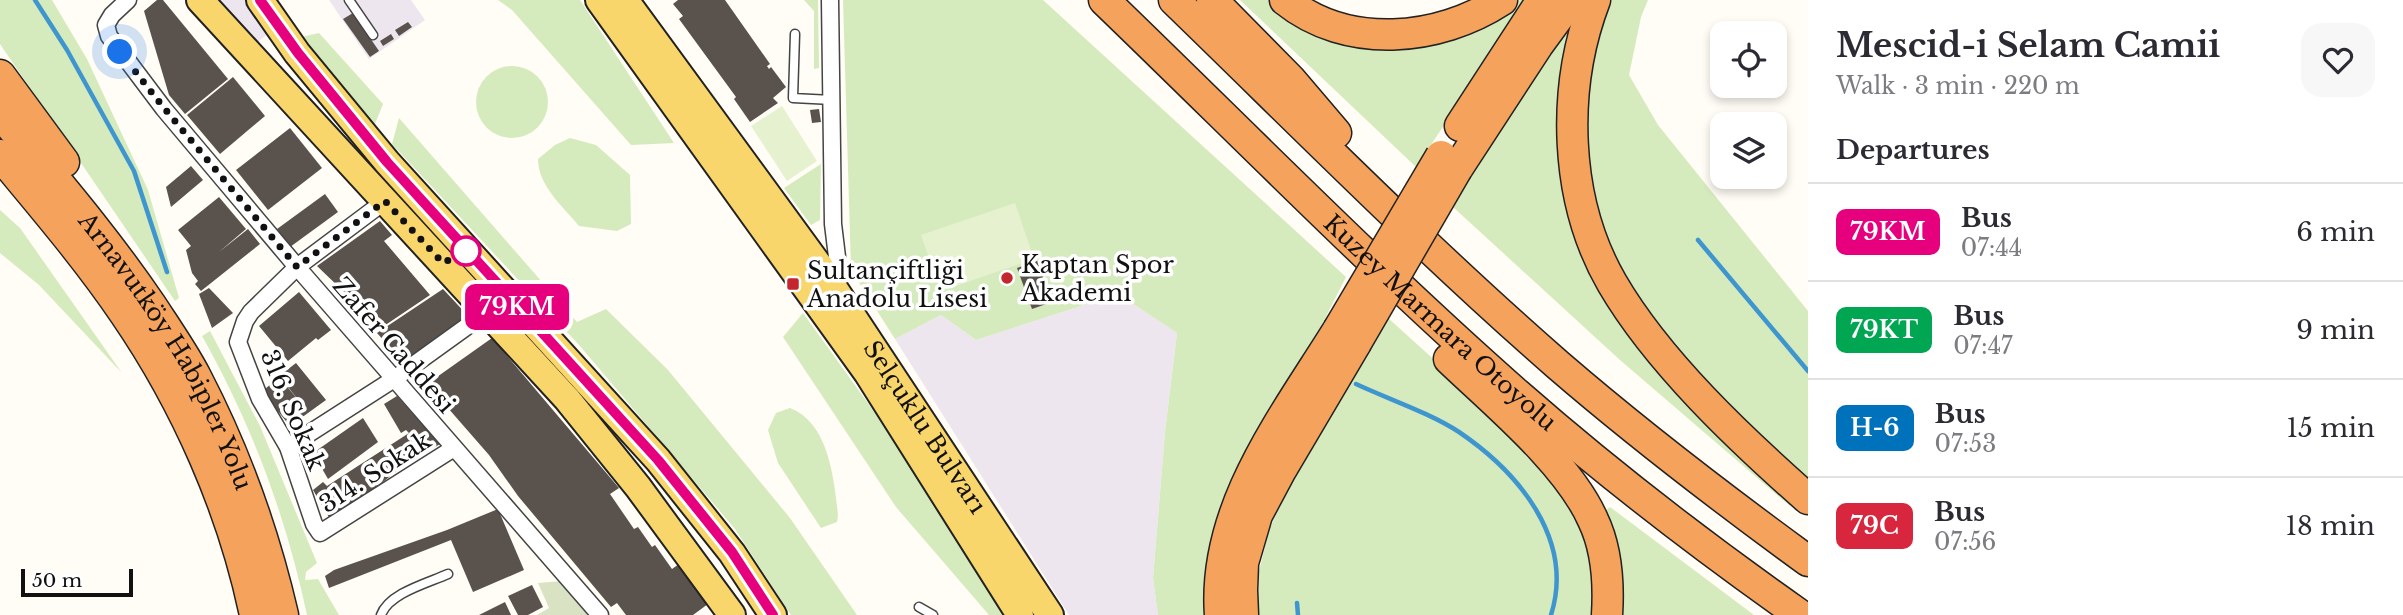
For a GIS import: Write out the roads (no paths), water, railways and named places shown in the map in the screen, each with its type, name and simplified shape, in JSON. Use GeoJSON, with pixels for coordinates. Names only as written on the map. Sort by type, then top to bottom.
{"type":"FeatureCollection","features":[{"type":"Feature","properties":{"kind":"highway","name":"Kuzey Marmara Otoyolu"},"geometry":{"type":"LineString","coordinates":[[1104,0],[1345,234],[1539,413],[1669,518],[1800,615]]}},
{"type":"Feature","properties":{"kind":"highway","name":"Kuzey Marmara Otoyolu"},"geometry":{"type":"LineString","coordinates":[[1174,0],[1385,205],[1560,367],[1734,507],[1808,561]]}},
{"type":"Feature","properties":{"kind":"highway"},"geometry":{"type":"LineString","coordinates":[[1212,0],[1290,79],[1347,146],[1385,205]]}},
{"type":"Feature","properties":{"kind":"highway"},"geometry":{"type":"LineString","coordinates":[[1285,0],[1312,18],[1331,25],[1354,31],[1408,35],[1463,21],[1502,0]]}},
{"type":"Feature","properties":{"kind":"highway"},"geometry":{"type":"LineString","coordinates":[[1243,615],[1244,563],[1257,515],[1347,336],[1542,0]]}},
{"type":"Feature","properties":{"kind":"highway"},"geometry":{"type":"LineString","coordinates":[[1449,163],[1571,0]]}},
{"type":"Feature","properties":{"kind":"highway"},"geometry":{"type":"LineString","coordinates":[[1595,0],[1577,70],[1572,125],[1579,191],[1597,253],[1611,282],[1652,342],[1724,420],[1808,499]]}},
{"type":"Feature","properties":{"kind":"highway"},"geometry":{"type":"LineString","coordinates":[[0,75],[120,239],[144,279],[159,317]]}},
{"type":"Feature","properties":{"kind":"highway","name":"Arnavutköy Habipler Yolu"},"geometry":{"type":"LineString","coordinates":[[0,113],[99,233],[159,317],[195,375],[226,440],[260,530],[283,615]]}},
{"type":"Feature","properties":{"kind":"highway","name":"Arnavutköy Habipler Yolu"},"geometry":{"type":"LineString","coordinates":[[0,155],[95,273],[152,356],[200,447],[240,558],[255,615]]}},
{"type":"Feature","properties":{"kind":"highway"},"geometry":{"type":"LineString","coordinates":[[0,187],[56,250],[122,333],[152,356]]}},
{"type":"Feature","properties":{"kind":"highway"},"geometry":{"type":"LineString","coordinates":[[1345,234],[1379,292],[1522,429],[1578,491],[1594,521],[1606,565],[1607,615]]}},
{"type":"Feature","properties":{"kind":"highway"},"geometry":{"type":"LineString","coordinates":[[1220,615],[1221,566],[1236,509],[1246,485],[1277,428],[1347,336]]}},
{"type":"Feature","properties":{"kind":"main road"},"geometry":{"type":"LineString","coordinates":[[200,0],[567,399],[630,478],[732,615]]}},
{"type":"Feature","properties":{"kind":"main road"},"geometry":{"type":"LineString","coordinates":[[260,0],[298,53],[387,162],[658,460],[732,552],[773,615]]}},
{"type":"Feature","properties":{"kind":"main road","name":"Selçuklu Bulvarı"},"geometry":{"type":"LineString","coordinates":[[599,0],[868,374],[1020,615]]}},
{"type":"Feature","properties":{"kind":"main road","name":"Selçuklu Bulvarı"},"geometry":{"type":"LineString","coordinates":[[625,0],[825,275],[1049,615]]}},
{"type":"Feature","properties":{"kind":"street","name":"Zafer Caddesi"},"geometry":{"type":"LineString","coordinates":[[128,0],[112,15],[106,25],[109,36],[164,108],[297,267],[600,615]]}},
{"type":"Feature","properties":{"kind":"street"},"geometry":{"type":"LineString","coordinates":[[825,275],[838,265],[834,224],[830,0]]}},
{"type":"Feature","properties":{"kind":"street","name":"316. Sokak"},"geometry":{"type":"LineString","coordinates":[[320,533],[314,524],[288,447],[260,399],[238,342],[251,312],[297,267],[385,201]]}},
{"type":"Feature","properties":{"kind":"street"},"geometry":{"type":"LineString","coordinates":[[288,447],[394,379],[487,313]]}},
{"type":"Feature","properties":{"kind":"street","name":"314. Sokak"},"geometry":{"type":"LineString","coordinates":[[320,533],[454,448]]}},
{"type":"Feature","properties":{"kind":"lane"},"geometry":{"type":"LineString","coordinates":[[349,0],[373,35]]}},
{"type":"Feature","properties":{"kind":"lane"},"geometry":{"type":"LineString","coordinates":[[795,34],[793,98],[832,100]]}},
{"type":"Feature","properties":{"kind":"lane"},"geometry":{"type":"LineString","coordinates":[[381,615],[398,597],[448,574]]}},
{"type":"Feature","properties":{"kind":"lane"},"geometry":{"type":"LineString","coordinates":[[919,607],[933,615]]}},
{"type":"Feature","properties":{"kind":"waterway"},"geometry":{"type":"LineString","coordinates":[[35,0],[67,50],[134,171],[167,272]]}},
{"type":"Feature","properties":{"kind":"waterway"},"geometry":{"type":"LineString","coordinates":[[1698,240],[1808,371]]}},
{"type":"Feature","properties":{"kind":"waterway"},"geometry":{"type":"LineString","coordinates":[[1356,384],[1448,425],[1481,448],[1520,487],[1548,534],[1555,560],[1556,587],[1551,615]]}},
{"type":"Feature","properties":{"kind":"waterway"},"geometry":{"type":"LineString","coordinates":[[1297,603],[1298,615]]}},
{"type":"Feature","properties":{"kind":"place","name":"Kaptan Spor Akademi"},"geometry":{"type":"Point","coordinates":[1007,278]}},
{"type":"Feature","properties":{"kind":"place","name":"Sultançiftliği Anadolu Lisesi"},"geometry":{"type":"Point","coordinates":[793,284]}}]}
